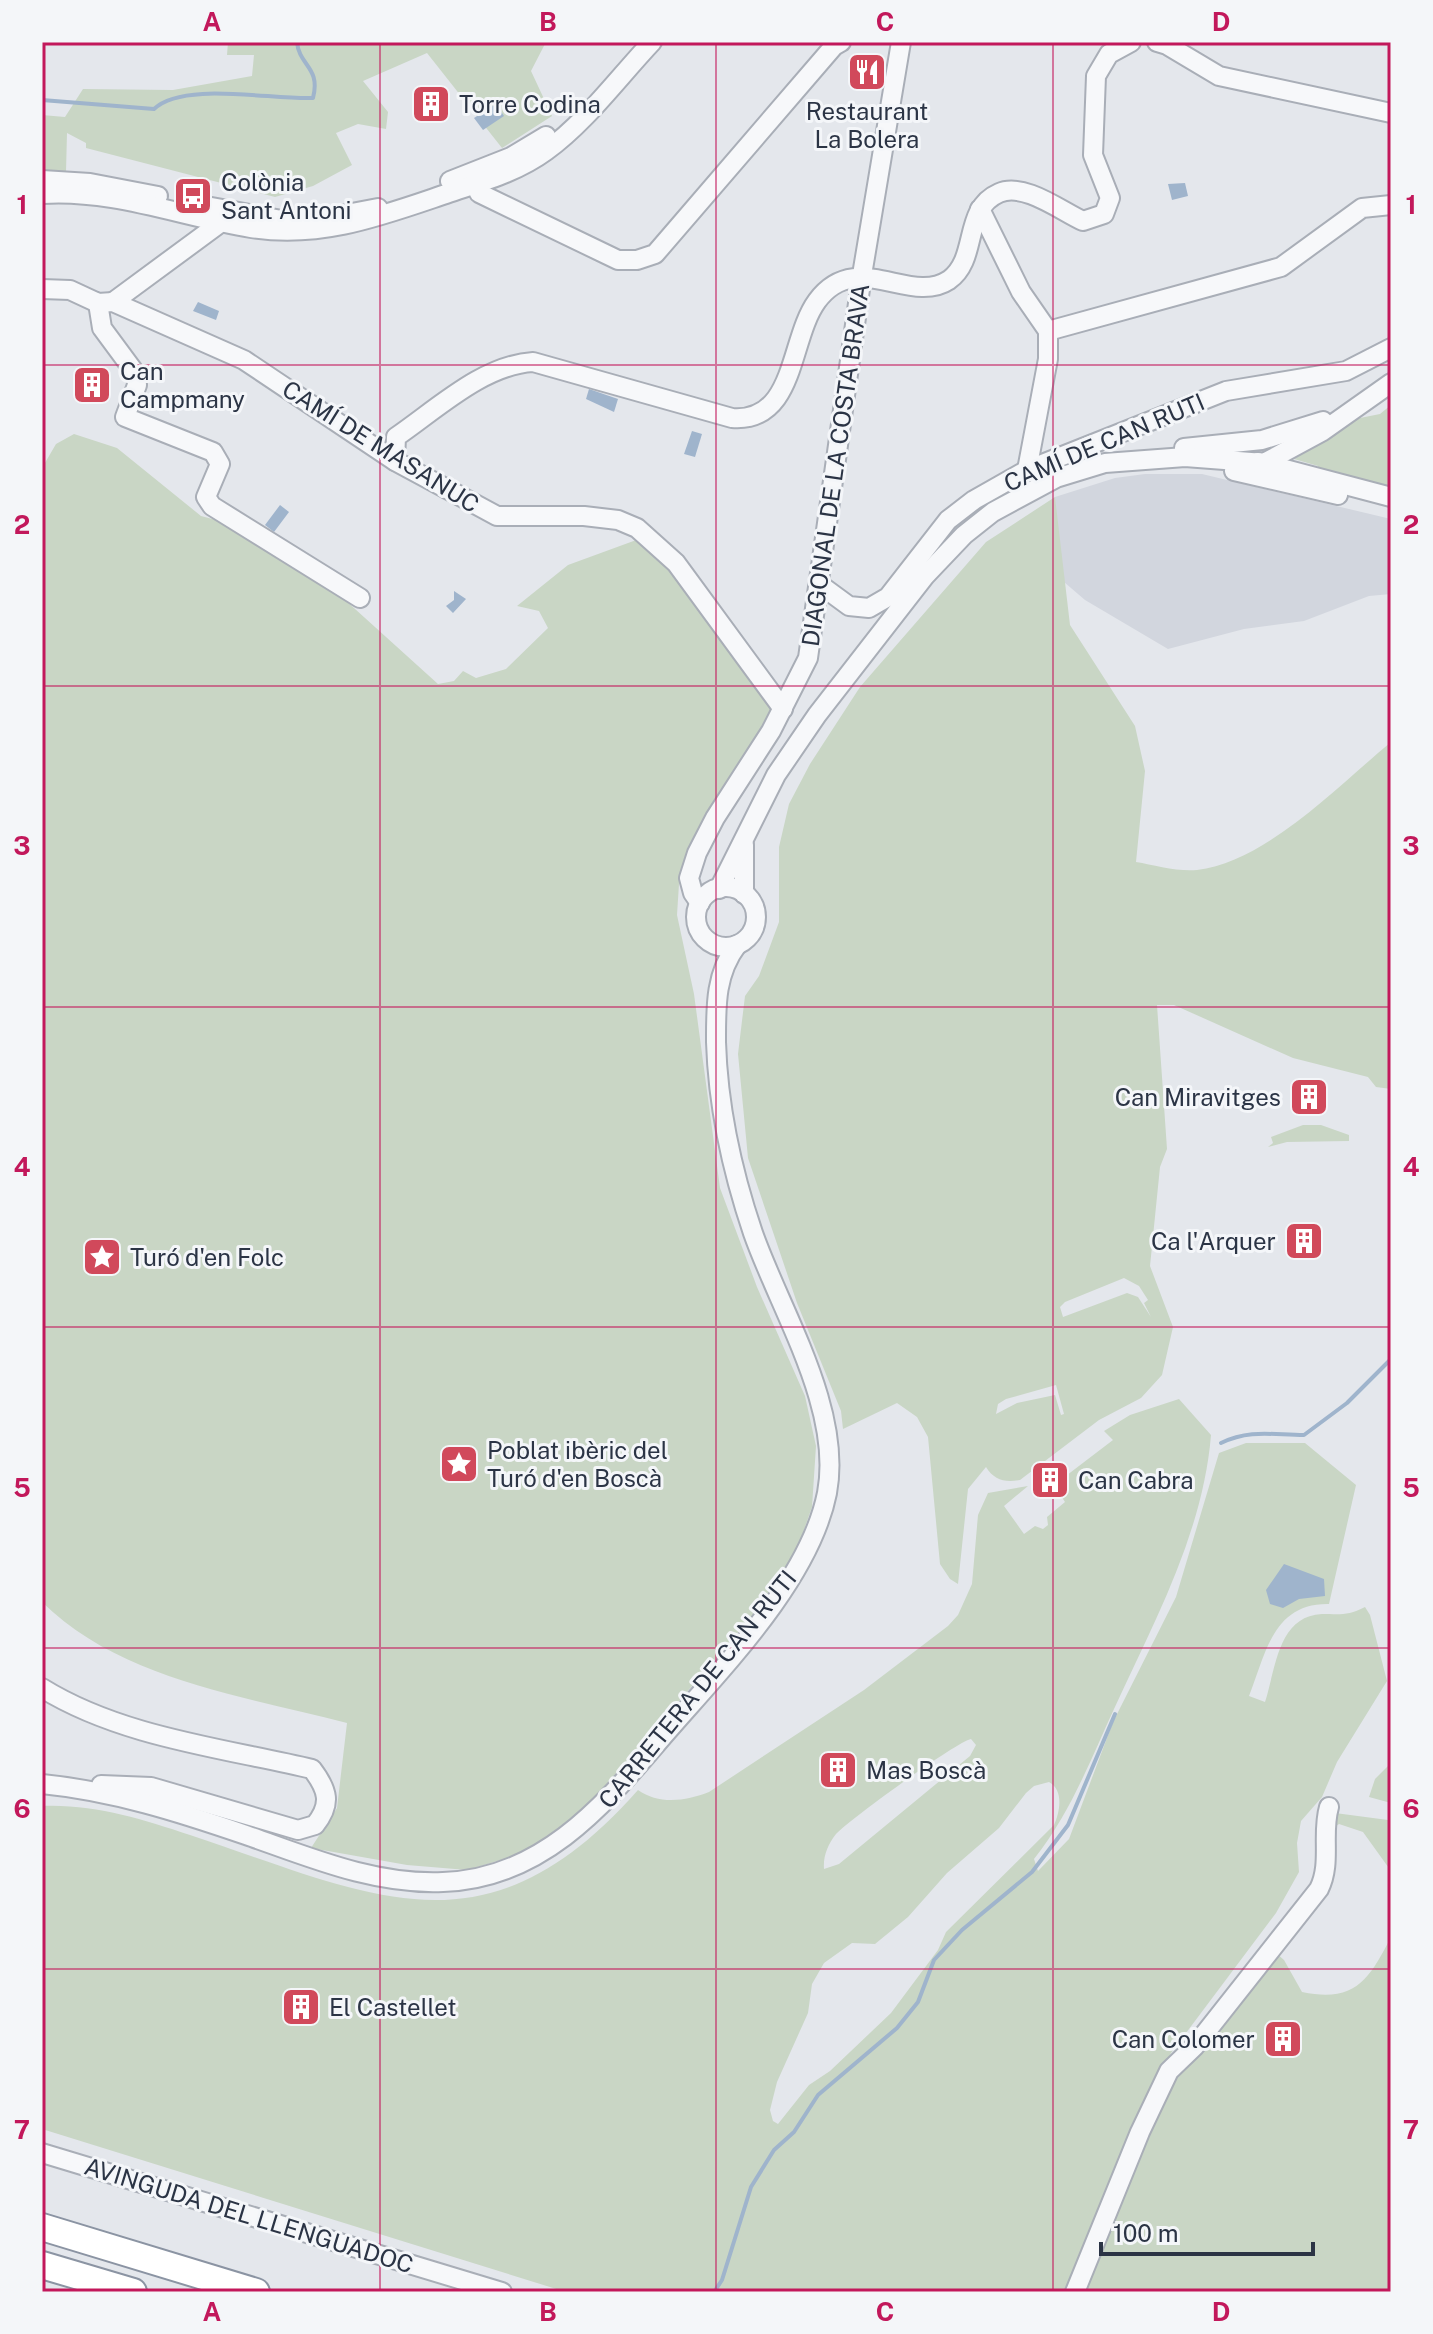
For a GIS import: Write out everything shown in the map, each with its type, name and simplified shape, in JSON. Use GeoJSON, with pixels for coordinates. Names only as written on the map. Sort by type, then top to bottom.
{"type":"FeatureCollection","features":[{"type":"Feature","properties":{"kind":"highway"},"geometry":{"type":"LineString","coordinates":[[42,2227],[256,2292]]}},
{"type":"Feature","properties":{"kind":"highway"},"geometry":{"type":"LineString","coordinates":[[42,2265],[133,2292]]}},
{"type":"Feature","properties":{"kind":"street"},"geometry":{"type":"LineString","coordinates":[[476,185],[483,176],[527,156],[558,128],[637,42]]}},
{"type":"Feature","properties":{"kind":"street"},"geometry":{"type":"LineString","coordinates":[[42,194],[109,198],[276,231],[337,228],[512,171],[549,149],[652,42]]}},
{"type":"Feature","properties":{"kind":"street"},"geometry":{"type":"LineString","coordinates":[[476,185],[479,193],[618,260],[655,254],[834,46],[841,42]]}},
{"type":"Feature","properties":{"kind":"street","name":"DIAGONAL DE LA COSTA BRAVA"},"geometry":{"type":"LineString","coordinates":[[711,894],[693,893],[689,878],[694,861],[715,818],[783,709],[808,658],[862,275],[901,42]]}},
{"type":"Feature","properties":{"kind":"street"},"geometry":{"type":"LineString","coordinates":[[395,461],[396,437],[489,374],[512,363],[533,362],[732,418],[748,419],[765,412],[778,399],[817,301],[831,288],[862,275],[930,286],[948,280],[968,253],[972,226],[980,209],[998,193],[1019,190],[1083,221],[1104,214],[1110,198],[1093,155],[1096,76],[1109,54],[1131,42]]}},
{"type":"Feature","properties":{"kind":"street"},"geometry":{"type":"LineString","coordinates":[[1157,42],[1219,76],[1391,113]]}},
{"type":"Feature","properties":{"kind":"street"},"geometry":{"type":"LineString","coordinates":[[360,598],[212,506],[206,497],[220,464],[213,452],[125,417],[137,385],[136,374],[102,328],[105,302],[228,217],[276,225],[370,210],[511,157],[558,128]]}},
{"type":"Feature","properties":{"kind":"street"},"geometry":{"type":"LineString","coordinates":[[42,180],[90,183],[287,221]]}},
{"type":"Feature","properties":{"kind":"street"},"geometry":{"type":"LineString","coordinates":[[420,193],[428,194],[463,182],[476,185]]}},
{"type":"Feature","properties":{"kind":"street"},"geometry":{"type":"LineString","coordinates":[[1048,331],[1281,267],[1362,208],[1391,205]]}},
{"type":"Feature","properties":{"kind":"street"},"geometry":{"type":"LineString","coordinates":[[980,209],[1021,292],[1048,331],[1048,359],[1027,470]]}},
{"type":"Feature","properties":{"kind":"street","name":"CAMÍ DE MASANUC"},"geometry":{"type":"LineString","coordinates":[[42,289],[70,290],[105,302],[244,360],[395,461],[497,516],[584,516],[618,520],[637,528],[676,563],[783,709]]}},
{"type":"Feature","properties":{"kind":"street","name":"CAMÍ DE CAN RUTI"},"geometry":{"type":"LineString","coordinates":[[819,584],[849,606],[869,608],[880,603],[948,520],[974,500],[1027,470],[1226,391],[1346,371],[1391,348]]}},
{"type":"Feature","properties":{"kind":"street","name":"CAMÍ DE CAN RUTI"},"geometry":{"type":"LineString","coordinates":[[1264,463],[1323,431],[1391,383]]}},
{"type":"Feature","properties":{"kind":"street","name":"CAMÍ DE CAN RUTI"},"geometry":{"type":"LineString","coordinates":[[1184,448],[1262,440],[1341,416]]}},
{"type":"Feature","properties":{"kind":"street"},"geometry":{"type":"LineString","coordinates":[[1105,463],[1110,457],[1123,454],[1184,448],[1264,463],[1391,497]]}},
{"type":"Feature","properties":{"kind":"street"},"geometry":{"type":"LineString","coordinates":[[711,894],[732,888],[744,894],[754,906],[756,921],[749,937],[737,945],[725,947],[709,942],[697,922],[711,894],[744,842],[791,751],[892,616],[947,552],[993,512],[1056,478],[1105,463],[1185,457],[1264,463]]}},
{"type":"Feature","properties":{"kind":"street"},"geometry":{"type":"LineString","coordinates":[[1152,460],[1233,470],[1391,505]]}},
{"type":"Feature","properties":{"kind":"street"},"geometry":{"type":"LineString","coordinates":[[744,842],[744,894]]}},
{"type":"Feature","properties":{"kind":"street","name":"CARRETERA DE CAN RUTI"},"geometry":{"type":"LineString","coordinates":[[42,1781],[175,1810],[364,1874],[443,1882],[480,1878],[545,1851],[596,1812],[770,1607],[799,1566],[817,1529],[827,1491],[828,1440],[815,1387],[768,1273],[737,1184],[717,1073],[717,985],[711,969],[709,942]]}},
{"type":"Feature","properties":{"kind":"street","name":"CARRETERA DE CAN RUTI"},"geometry":{"type":"LineString","coordinates":[[717,985],[737,945]]}},
{"type":"Feature","properties":{"kind":"street","name":"CARRETERA DE CAN RUTI"},"geometry":{"type":"LineString","coordinates":[[42,1688],[77,1710],[154,1732],[312,1769],[325,1786],[328,1802],[315,1825],[298,1830],[151,1787],[120,1784],[42,1791]]}},
{"type":"Feature","properties":{"kind":"street"},"geometry":{"type":"LineString","coordinates":[[1075,2292],[1140,2132],[1169,2071],[1195,2046],[1319,1889],[1325,1876],[1324,1823],[1329,1807]]}},
{"type":"Feature","properties":{"kind":"street","name":"AVINGUDA DEL LLENGUADOC"},"geometry":{"type":"LineString","coordinates":[[42,2153],[502,2292]]}},
{"type":"Feature","properties":{"kind":"shaded area"},"geometry":{"type":"Polygon","coordinates":[[[1145,474],[1202,474],[1391,519],[1391,594],[1369,596],[1304,621],[1244,629],[1168,649],[1085,600],[1057,576],[1055,497],[1115,478],[1145,474]]]}},
{"type":"Feature","properties":{"kind":"green space"},"geometry":{"type":"Polygon","coordinates":[[[228,42],[546,42],[531,71],[552,116],[502,148],[427,53],[363,81],[388,112],[386,129],[358,124],[336,133],[352,165],[313,186],[275,197],[86,148],[86,143],[67,133],[66,172],[42,173],[42,115],[65,117],[83,89],[173,90],[252,76],[254,55],[227,55],[228,42]]]}},
{"type":"Feature","properties":{"kind":"green space"},"geometry":{"type":"Polygon","coordinates":[[[1391,405],[1391,490],[1318,471],[1318,466],[1294,459],[1360,418],[1380,414],[1391,405]]]}},
{"type":"Feature","properties":{"kind":"green space"},"geometry":{"type":"Polygon","coordinates":[[[74,434],[117,448],[201,516],[220,521],[344,599],[438,684],[454,681],[463,671],[476,678],[506,669],[548,628],[539,611],[517,606],[568,565],[639,539],[674,573],[772,709],[697,831],[679,884],[677,915],[694,994],[720,1188],[757,1287],[805,1396],[816,1446],[812,1507],[797,1550],[772,1593],[577,1817],[524,1853],[467,1870],[407,1865],[311,1848],[337,1808],[347,1723],[186,1682],[146,1667],[108,1650],[42,1602],[42,468],[56,444],[74,434]]]}},
{"type":"Feature","properties":{"kind":"green space"},"geometry":{"type":"Polygon","coordinates":[[[1055,497],[1070,625],[1135,726],[1145,771],[1136,862],[1197,870],[1249,853],[1300,819],[1391,742],[1391,1089],[1376,1087],[1368,1077],[1293,1058],[1174,1005],[1157,1005],[1167,1149],[1160,1167],[1150,1266],[1173,1327],[1162,1375],[1141,1398],[1099,1420],[1020,1480],[1000,1480],[986,1467],[968,1489],[958,1584],[950,1579],[940,1564],[928,1437],[917,1417],[897,1403],[843,1429],[841,1411],[797,1303],[748,1158],[738,1054],[745,996],[759,976],[779,922],[779,847],[789,804],[810,764],[860,687],[986,542],[1055,497]],[[1124,1278],[1065,1302],[1060,1307],[1063,1317],[1127,1293],[1138,1297],[1151,1317],[1144,1303],[1148,1300],[1139,1286],[1124,1278]],[[1056,1385],[1006,1399],[998,1404],[996,1414],[1017,1403],[1055,1395],[1061,1415],[1064,1414],[1056,1385]]]}},
{"type":"Feature","properties":{"kind":"green space"},"geometry":{"type":"Polygon","coordinates":[[[1303,1125],[1321,1125],[1349,1135],[1349,1141],[1287,1142],[1268,1147],[1273,1143],[1271,1137],[1303,1125]]]}},
{"type":"Feature","properties":{"kind":"green space"},"geometry":{"type":"Polygon","coordinates":[[[1179,1399],[1211,1435],[1206,1471],[1187,1542],[1160,1610],[1078,1787],[1034,1859],[1038,1871],[1069,1839],[1113,1722],[1176,1597],[1219,1453],[1246,1443],[1305,1443],[1356,1485],[1329,1604],[1310,1606],[1284,1621],[1267,1648],[1249,1696],[1265,1702],[1281,1646],[1296,1624],[1307,1617],[1349,1613],[1365,1607],[1370,1615],[1387,1681],[1337,1762],[1322,1797],[1301,1821],[1297,1843],[1299,1872],[1276,1913],[1171,2053],[1064,2292],[566,2292],[42,2129],[42,1806],[81,1807],[136,1818],[317,1878],[373,1893],[427,1900],[479,1896],[530,1878],[583,1844],[638,1790],[664,1800],[691,1798],[709,1792],[864,1690],[948,1626],[958,1615],[972,1584],[978,1515],[988,1493],[1028,1486],[1004,1506],[1024,1534],[1035,1526],[1043,1529],[1048,1525],[1047,1517],[1065,1502],[1054,1485],[1113,1440],[1104,1431],[1130,1415],[1179,1399]],[[971,1739],[925,1767],[845,1826],[828,1846],[824,1869],[839,1864],[970,1756],[976,1745],[971,1739]],[[1049,1782],[1034,1786],[1026,1793],[999,1828],[947,1873],[908,1917],[875,1944],[852,1943],[824,1963],[812,1984],[808,2013],[777,2082],[770,2110],[773,2121],[778,2124],[809,2085],[830,2071],[891,2013],[938,1950],[946,1932],[1054,1825],[1059,1796],[1049,1782]]]}},
{"type":"Feature","properties":{"kind":"green space"},"geometry":{"type":"Polygon","coordinates":[[[1391,1763],[1391,1803],[1369,1797],[1375,1779],[1391,1763]]]}},
{"type":"Feature","properties":{"kind":"green space"},"geometry":{"type":"Polygon","coordinates":[[[1335,1813],[1388,1820],[1391,1871],[1363,1832],[1339,1824],[1329,1831],[1335,1813]]]}},
{"type":"Feature","properties":{"kind":"green space"},"geometry":{"type":"Polygon","coordinates":[[[1391,1937],[1391,2292],[1081,2292],[1168,2084],[1185,2069],[1192,2055],[1276,1953],[1284,1960],[1302,1992],[1335,1994],[1348,1991],[1367,1976],[1391,1937]]]}},
{"type":"Feature","properties":{"kind":"water"},"geometry":{"type":"Polygon","coordinates":[[[496,104],[504,116],[483,130],[474,118],[496,104]]]}},
{"type":"Feature","properties":{"kind":"water"},"geometry":{"type":"Polygon","coordinates":[[[1185,183],[1188,196],[1172,200],[1168,184],[1185,183]]]}},
{"type":"Feature","properties":{"kind":"water"},"geometry":{"type":"Polygon","coordinates":[[[198,302],[219,311],[216,320],[193,311],[198,302]]]}},
{"type":"Feature","properties":{"kind":"water"},"geometry":{"type":"Polygon","coordinates":[[[589,389],[618,399],[614,412],[586,399],[589,389]]]}},
{"type":"Feature","properties":{"kind":"water"},"geometry":{"type":"Polygon","coordinates":[[[692,431],[702,434],[695,457],[684,454],[692,431]]]}},
{"type":"Feature","properties":{"kind":"water"},"geometry":{"type":"Polygon","coordinates":[[[280,505],[289,512],[274,532],[265,525],[280,505]]]}},
{"type":"Feature","properties":{"kind":"water"},"geometry":{"type":"Polygon","coordinates":[[[454,591],[466,599],[453,613],[446,606],[454,600],[454,591]]]}},
{"type":"Feature","properties":{"kind":"water"},"geometry":{"type":"Polygon","coordinates":[[[1284,1564],[1324,1579],[1325,1596],[1299,1599],[1283,1608],[1270,1604],[1266,1590],[1284,1564]]]}},
{"type":"Feature","properties":{"kind":"waterway"},"geometry":{"type":"LineString","coordinates":[[42,100],[154,109],[167,101],[206,94],[313,98],[314,80],[301,57],[297,42]]}},
{"type":"Feature","properties":{"kind":"waterway"},"geometry":{"type":"LineString","coordinates":[[1221,1443],[1252,1434],[1304,1435],[1347,1403],[1391,1359]]}},
{"type":"Feature","properties":{"kind":"waterway"},"geometry":{"type":"LineString","coordinates":[[714,2292],[722,2280],[751,2187],[774,2150],[794,2132],[818,2095],[897,2028],[918,2002],[934,1960],[962,1930],[1032,1872],[1068,1825],[1115,1714]]}},
{"type":"Feature","properties":{"kind":"place","name":"Restaurant La Bolera"},"geometry":{"type":"Point","coordinates":[867,72]}},
{"type":"Feature","properties":{"kind":"place","name":"Torre Codina"},"geometry":{"type":"Point","coordinates":[431,104]}},
{"type":"Feature","properties":{"kind":"place","name":"Colònia Sant Antoni"},"geometry":{"type":"Point","coordinates":[193,196]}},
{"type":"Feature","properties":{"kind":"place","name":"Can Campmany"},"geometry":{"type":"Point","coordinates":[92,385]}},
{"type":"Feature","properties":{"kind":"place","name":"Can Miravitges"},"geometry":{"type":"Point","coordinates":[1309,1097]}},
{"type":"Feature","properties":{"kind":"place","name":"Ca l'Arquer"},"geometry":{"type":"Point","coordinates":[1304,1241]}},
{"type":"Feature","properties":{"kind":"place","name":"Turó d'en Folc"},"geometry":{"type":"Point","coordinates":[102,1257]}},
{"type":"Feature","properties":{"kind":"place","name":"Poblat ibèric del Turó d'en Boscà"},"geometry":{"type":"Point","coordinates":[459,1464]}},
{"type":"Feature","properties":{"kind":"place","name":"Can Cabra"},"geometry":{"type":"Point","coordinates":[1050,1480]}},
{"type":"Feature","properties":{"kind":"place","name":"Mas Boscà"},"geometry":{"type":"Point","coordinates":[838,1770]}},
{"type":"Feature","properties":{"kind":"place","name":"El Castellet"},"geometry":{"type":"Point","coordinates":[301,2007]}},
{"type":"Feature","properties":{"kind":"place","name":"Can Colomer"},"geometry":{"type":"Point","coordinates":[1283,2039]}}]}
